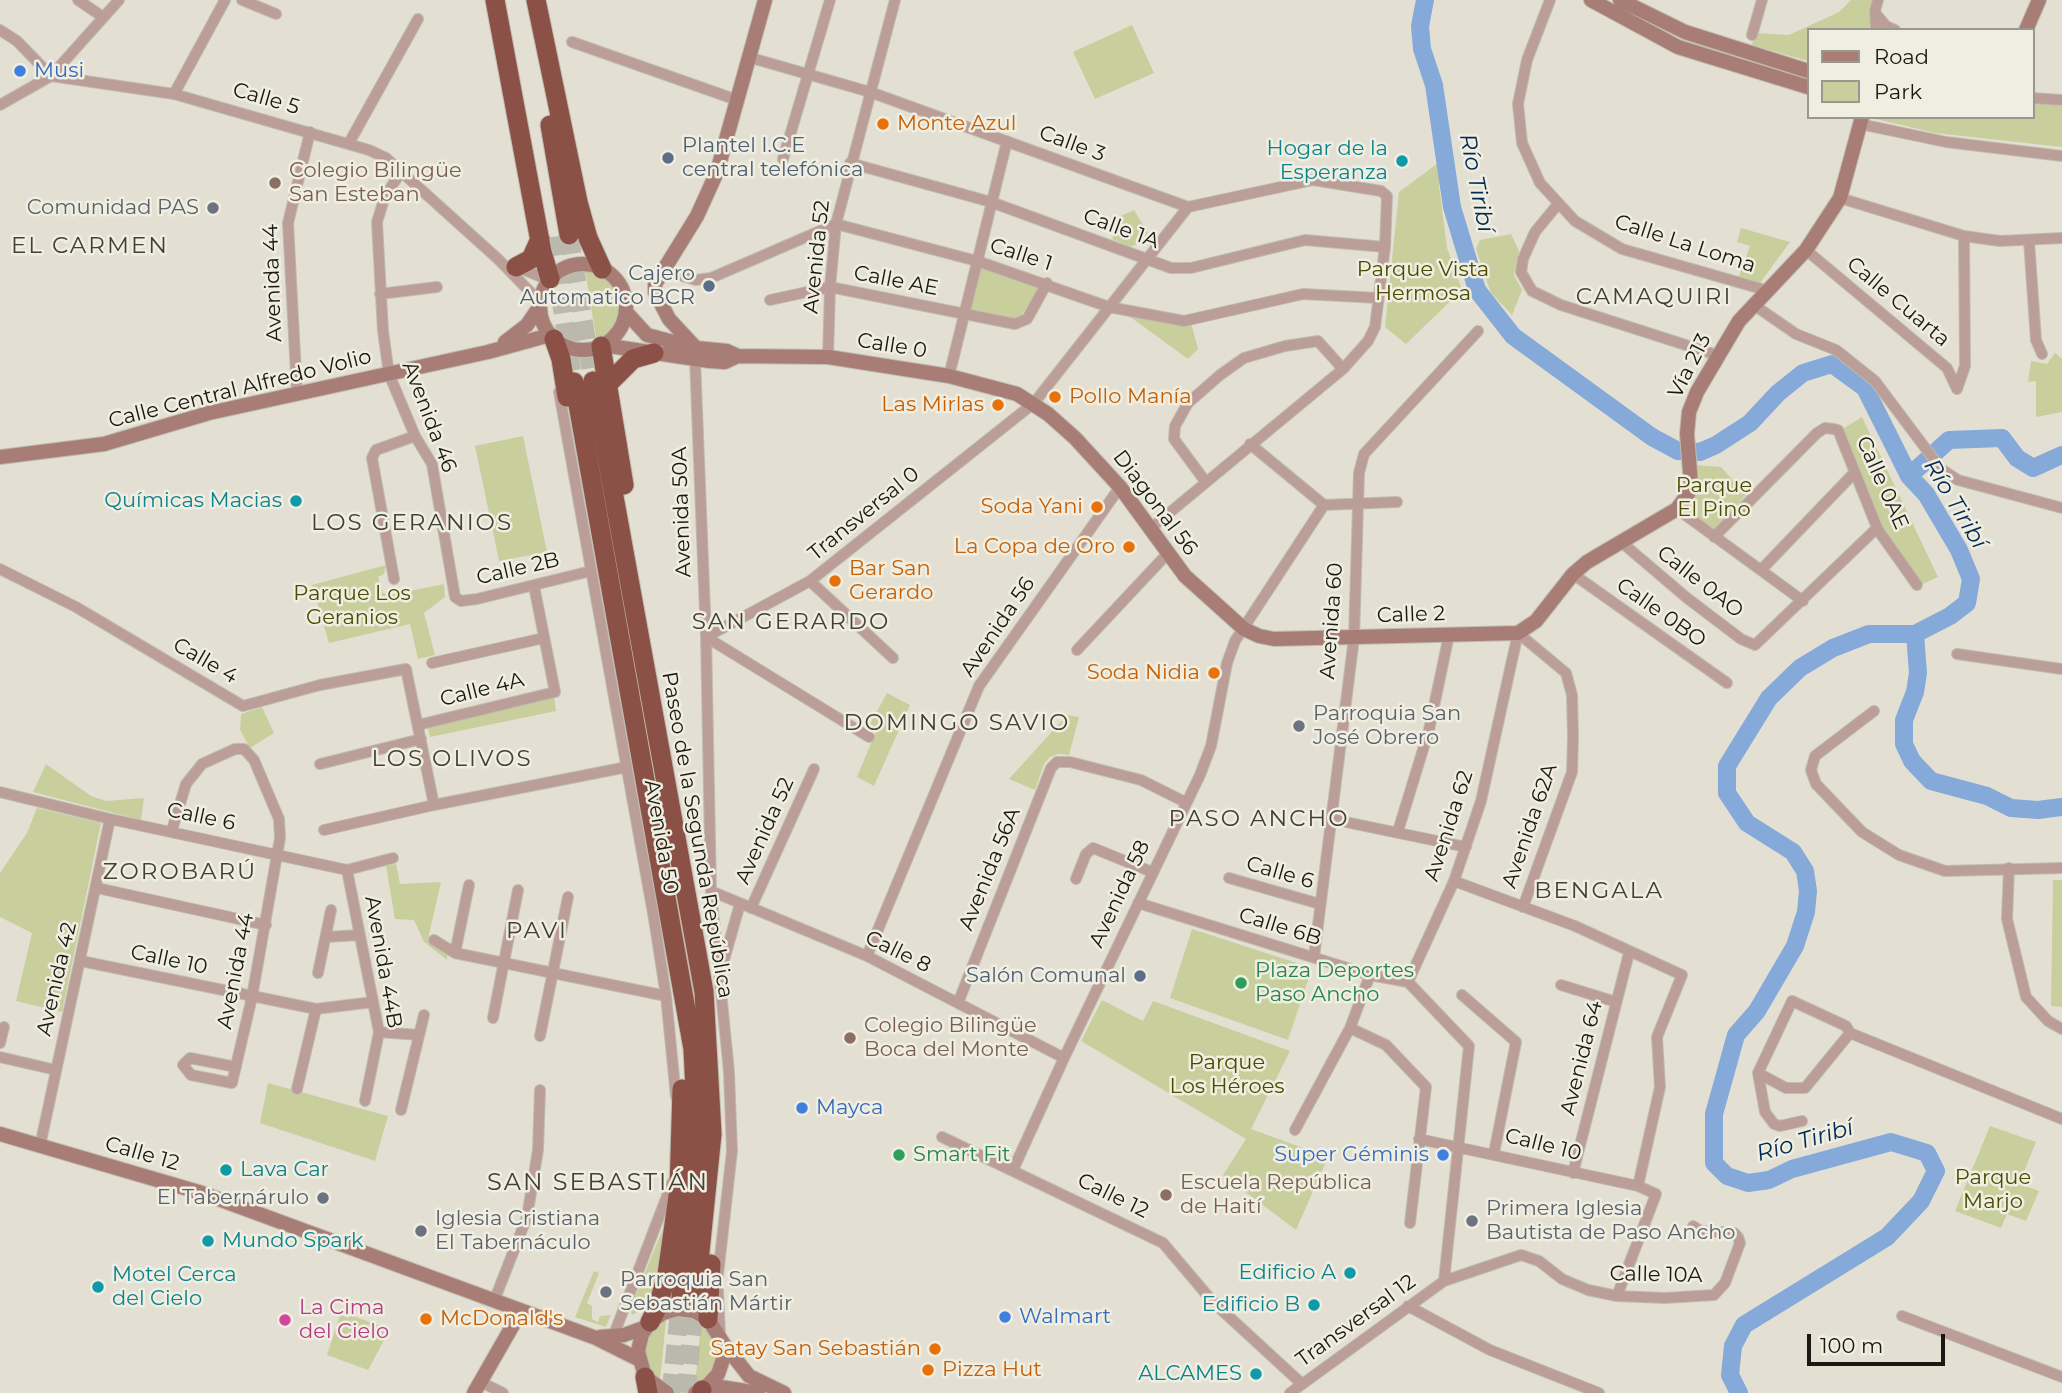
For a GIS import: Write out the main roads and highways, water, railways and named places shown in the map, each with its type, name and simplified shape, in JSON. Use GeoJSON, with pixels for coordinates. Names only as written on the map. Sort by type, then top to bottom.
{"type":"FeatureCollection","features":[{"type":"Feature","properties":{"kind":"highway"},"geometry":{"type":"LineString","coordinates":[[495,0],[554,237]]}},
{"type":"Feature","properties":{"kind":"highway"},"geometry":{"type":"LineString","coordinates":[[505,0],[554,237]]}},
{"type":"Feature","properties":{"kind":"highway"},"geometry":{"type":"LineString","coordinates":[[529,0],[554,237],[550,280]]}},
{"type":"Feature","properties":{"kind":"highway"},"geometry":{"type":"LineString","coordinates":[[536,0],[578,202],[587,238],[603,269]]}},
{"type":"Feature","properties":{"kind":"highway"},"geometry":{"type":"LineString","coordinates":[[516,267],[531,259],[554,237]]}},
{"type":"Feature","properties":{"kind":"highway"},"geometry":{"type":"LineString","coordinates":[[552,337],[561,359],[598,570],[634,669]]}},
{"type":"Feature","properties":{"kind":"highway"},"geometry":{"type":"LineString","coordinates":[[602,346],[592,382],[640,597],[634,669]]}},
{"type":"Feature","properties":{"kind":"highway"},"geometry":{"type":"LineString","coordinates":[[592,382],[661,347]]}},
{"type":"Feature","properties":{"kind":"highway","name":"Paseo de la Segunda República"},"geometry":{"type":"LineString","coordinates":[[592,382],[634,669],[693,1049],[696,1132],[688,1298],[712,1134],[711,986],[634,669]]}},
{"type":"Feature","properties":{"kind":"highway"},"geometry":{"type":"LineString","coordinates":[[648,1325],[658,1306],[667,1274],[679,1189],[682,1136],[678,1026],[682,979]]}},
{"type":"Feature","properties":{"kind":"highway"},"geometry":{"type":"LineString","coordinates":[[711,986],[717,1036],[722,1128],[717,1332]]}},
{"type":"Feature","properties":{"kind":"main road"},"geometry":{"type":"LineString","coordinates":[[696,353],[674,325],[655,292],[662,270],[706,198],[765,0]]}},
{"type":"Feature","properties":{"kind":"main road"},"geometry":{"type":"LineString","coordinates":[[1591,0],[1678,47],[1805,87]]}},
{"type":"Feature","properties":{"kind":"main road"},"geometry":{"type":"LineString","coordinates":[[1620,0],[1685,32],[1806,70]]}},
{"type":"Feature","properties":{"kind":"main road"},"geometry":{"type":"LineString","coordinates":[[2027,28],[2039,0]]}},
{"type":"Feature","properties":{"kind":"main road","name":"Vía 213"},"geometry":{"type":"LineString","coordinates":[[1518,633],[1536,621],[1573,574],[1599,552],[1678,509],[1688,494],[1689,412],[1717,355],[1739,321],[1806,250],[1840,198],[1851,160],[1852,123],[1857,119]]}},
{"type":"Feature","properties":{"kind":"main road"},"geometry":{"type":"LineString","coordinates":[[575,265],[603,269],[618,282],[623,291],[626,312],[619,331],[602,346],[580,351],[566,347],[552,337],[544,326],[540,304],[550,280],[575,265]]}},
{"type":"Feature","properties":{"kind":"main road","name":"Calle Central Alfredo Volio"},"geometry":{"type":"LineString","coordinates":[[488,352],[520,332],[540,304]]}},
{"type":"Feature","properties":{"kind":"main road","name":"Calle 0"},"geometry":{"type":"LineString","coordinates":[[626,312],[661,347]]}},
{"type":"Feature","properties":{"kind":"main road"},"geometry":{"type":"LineString","coordinates":[[661,347],[674,325]]}},
{"type":"Feature","properties":{"kind":"main road","name":"Calle Central Alfredo Volio"},"geometry":{"type":"LineString","coordinates":[[0,457],[104,444],[297,393],[552,337]]}},
{"type":"Feature","properties":{"kind":"main road","name":"Calle 0"},"geometry":{"type":"LineString","coordinates":[[602,346],[661,347],[696,353],[725,362],[738,356],[828,357],[995,386],[1034,403]]}},
{"type":"Feature","properties":{"kind":"main road","name":"Diagonal 56"},"geometry":{"type":"LineString","coordinates":[[1034,403],[1075,438],[1120,487],[1194,585],[1244,629]]}},
{"type":"Feature","properties":{"kind":"main road","name":"Calle 2"},"geometry":{"type":"LineString","coordinates":[[1244,629],[1274,639],[1518,633]]}},
{"type":"Feature","properties":{"kind":"main road","name":"Calle 12"},"geometry":{"type":"LineString","coordinates":[[0,1134],[202,1194],[585,1335],[613,1337],[648,1325],[663,1313],[678,1309],[694,1311],[717,1332]]}},
{"type":"Feature","properties":{"kind":"main road"},"geometry":{"type":"LineString","coordinates":[[493,1301],[503,1313],[506,1338]]}},
{"type":"Feature","properties":{"kind":"main road"},"geometry":{"type":"LineString","coordinates":[[477,1387],[521,1311]]}},
{"type":"Feature","properties":{"kind":"main road"},"geometry":{"type":"LineString","coordinates":[[644,1380],[639,1342],[648,1325]]}},
{"type":"Feature","properties":{"kind":"main road"},"geometry":{"type":"LineString","coordinates":[[717,1332],[721,1366],[709,1390],[758,1393]]}},
{"type":"Feature","properties":{"kind":"main road"},"geometry":{"type":"LineString","coordinates":[[717,1332],[749,1376],[784,1393]]}},
{"type":"Feature","properties":{"kind":"main road","name":"Calle 12"},"geometry":{"type":"LineString","coordinates":[[585,1335],[644,1380],[667,1393]]}},
{"type":"Feature","properties":{"kind":"waterway","name":"Río Tiribí"},"geometry":{"type":"LineString","coordinates":[[1425,0],[1420,26],[1422,49],[1434,85],[1452,207],[1477,290],[1513,336],[1652,437],[1678,451],[1700,452],[1716,445],[1750,423],[1778,393],[1803,373],[1832,364],[1865,388],[1909,476],[1926,494],[1959,550],[1971,579],[1967,603],[1950,616],[1915,634],[1869,634],[1833,648],[1800,668],[1769,698],[1727,766],[1727,793],[1747,823],[1793,852],[1805,871],[1808,891],[1806,912],[1795,946],[1757,1011],[1736,1035],[1714,1114],[1714,1163],[1727,1176],[1748,1183],[1769,1180],[1792,1169],[1891,1142],[1927,1153],[1936,1171],[1921,1201],[1887,1237],[1744,1325],[1733,1346],[1730,1375],[1739,1393]]}},
{"type":"Feature","properties":{"kind":"waterway"},"geometry":{"type":"LineString","coordinates":[[1909,476],[1949,440],[2002,438],[2017,458],[2033,468],[2062,455]]}},
{"type":"Feature","properties":{"kind":"waterway"},"geometry":{"type":"LineString","coordinates":[[1915,634],[1918,673],[1915,692],[1904,720],[1904,744],[1912,761],[1931,781],[1987,796],[2011,808],[2038,810],[2062,807]]}},
{"type":"Feature","properties":{"kind":"tunnel"},"geometry":{"type":"LineString","coordinates":[[569,235],[593,381]]}},
{"type":"Feature","properties":{"kind":"tunnel"},"geometry":{"type":"LineString","coordinates":[[552,237],[572,374]]}},
{"type":"Feature","properties":{"kind":"tunnel"},"geometry":{"type":"LineString","coordinates":[[671,1393],[681,1297]]}},
{"type":"Feature","properties":{"kind":"tunnel"},"geometry":{"type":"LineString","coordinates":[[686,1393],[695,1300]]}},
{"type":"Feature","properties":{"kind":"place","name":"Musi"},"geometry":{"type":"Point","coordinates":[20,71]}},
{"type":"Feature","properties":{"kind":"place","name":"Monte Azul"},"geometry":{"type":"Point","coordinates":[883,124]}},
{"type":"Feature","properties":{"kind":"place","name":"Plantel I.C.E central telefónica"},"geometry":{"type":"Point","coordinates":[668,158]}},
{"type":"Feature","properties":{"kind":"place","name":"Hogar de la Esperanza"},"geometry":{"type":"Point","coordinates":[1402,161]}},
{"type":"Feature","properties":{"kind":"place","name":"Colegio Bilingüe San Esteban"},"geometry":{"type":"Point","coordinates":[275,183]}},
{"type":"Feature","properties":{"kind":"place","name":"Comunidad PAS"},"geometry":{"type":"Point","coordinates":[213,208]}},
{"type":"Feature","properties":{"kind":"place","name":"Cajero Automatico BCR"},"geometry":{"type":"Point","coordinates":[709,286]}},
{"type":"Feature","properties":{"kind":"place","name":"Pollo Manía"},"geometry":{"type":"Point","coordinates":[1055,397]}},
{"type":"Feature","properties":{"kind":"place","name":"Las Mirlas"},"geometry":{"type":"Point","coordinates":[998,405]}},
{"type":"Feature","properties":{"kind":"place","name":"Químicas Macias"},"geometry":{"type":"Point","coordinates":[296,501]}},
{"type":"Feature","properties":{"kind":"place","name":"Soda Yani"},"geometry":{"type":"Point","coordinates":[1097,507]}},
{"type":"Feature","properties":{"kind":"place","name":"La Copa de Oro"},"geometry":{"type":"Point","coordinates":[1129,547]}},
{"type":"Feature","properties":{"kind":"place","name":"Bar San Gerardo"},"geometry":{"type":"Point","coordinates":[835,581]}},
{"type":"Feature","properties":{"kind":"place","name":"Soda Nidia"},"geometry":{"type":"Point","coordinates":[1214,673]}},
{"type":"Feature","properties":{"kind":"place","name":"Parroquia San José Obrero"},"geometry":{"type":"Point","coordinates":[1299,726]}},
{"type":"Feature","properties":{"kind":"place","name":"Salón Comunal"},"geometry":{"type":"Point","coordinates":[1140,976]}},
{"type":"Feature","properties":{"kind":"place","name":"Plaza Deportes Paso Ancho"},"geometry":{"type":"Point","coordinates":[1241,983]}},
{"type":"Feature","properties":{"kind":"place","name":"Colegio Bilingüe Boca del Monte"},"geometry":{"type":"Point","coordinates":[850,1038]}},
{"type":"Feature","properties":{"kind":"place","name":"Mayca"},"geometry":{"type":"Point","coordinates":[802,1108]}},
{"type":"Feature","properties":{"kind":"place","name":"Smart Fit"},"geometry":{"type":"Point","coordinates":[899,1155]}},
{"type":"Feature","properties":{"kind":"place","name":"Super Géminis"},"geometry":{"type":"Point","coordinates":[1443,1155]}},
{"type":"Feature","properties":{"kind":"place","name":"Lava Car"},"geometry":{"type":"Point","coordinates":[226,1170]}},
{"type":"Feature","properties":{"kind":"place","name":"Escuela República de Haití"},"geometry":{"type":"Point","coordinates":[1166,1195]}},
{"type":"Feature","properties":{"kind":"place","name":"El Tabernárulo"},"geometry":{"type":"Point","coordinates":[323,1198]}},
{"type":"Feature","properties":{"kind":"place","name":"Primera Iglesia Bautista de Paso Ancho"},"geometry":{"type":"Point","coordinates":[1472,1221]}},
{"type":"Feature","properties":{"kind":"place","name":"Iglesia Cristiana El Tabernáculo"},"geometry":{"type":"Point","coordinates":[421,1231]}},
{"type":"Feature","properties":{"kind":"place","name":"Mundo Spark"},"geometry":{"type":"Point","coordinates":[208,1241]}},
{"type":"Feature","properties":{"kind":"place","name":"Edificio A"},"geometry":{"type":"Point","coordinates":[1350,1273]}},
{"type":"Feature","properties":{"kind":"place","name":"Motel Cerca del Cielo"},"geometry":{"type":"Point","coordinates":[98,1287]}},
{"type":"Feature","properties":{"kind":"place","name":"Parroquia San Sebastián Mártir"},"geometry":{"type":"Point","coordinates":[606,1292]}},
{"type":"Feature","properties":{"kind":"place","name":"Edificio B"},"geometry":{"type":"Point","coordinates":[1314,1305]}},
{"type":"Feature","properties":{"kind":"place","name":"Walmart"},"geometry":{"type":"Point","coordinates":[1005,1317]}},
{"type":"Feature","properties":{"kind":"place","name":"McDonald's"},"geometry":{"type":"Point","coordinates":[426,1319]}},
{"type":"Feature","properties":{"kind":"place","name":"La Cima del Cielo"},"geometry":{"type":"Point","coordinates":[285,1320]}},
{"type":"Feature","properties":{"kind":"place","name":"Satay San Sebastián"},"geometry":{"type":"Point","coordinates":[935,1349]}},
{"type":"Feature","properties":{"kind":"place","name":"Pizza Hut"},"geometry":{"type":"Point","coordinates":[928,1370]}},
{"type":"Feature","properties":{"kind":"place","name":"ALCAMES"},"geometry":{"type":"Point","coordinates":[1256,1374]}},
{"type":"Feature","properties":{"kind":"district","name":"EL CARMEN"},"geometry":{"type":"Point","coordinates":[90,246]}},
{"type":"Feature","properties":{"kind":"district","name":"CAMAQUIRI"},"geometry":{"type":"Point","coordinates":[1654,297]}},
{"type":"Feature","properties":{"kind":"district","name":"LOS GERANIOS"},"geometry":{"type":"Point","coordinates":[412,523]}},
{"type":"Feature","properties":{"kind":"district","name":"SAN GERARDO"},"geometry":{"type":"Point","coordinates":[791,622]}},
{"type":"Feature","properties":{"kind":"district","name":"DOMINGO SAVIO"},"geometry":{"type":"Point","coordinates":[957,723]}},
{"type":"Feature","properties":{"kind":"district","name":"LOS OLIVOS"},"geometry":{"type":"Point","coordinates":[452,759]}},
{"type":"Feature","properties":{"kind":"district","name":"PASO ANCHO"},"geometry":{"type":"Point","coordinates":[1259,819]}},
{"type":"Feature","properties":{"kind":"district","name":"ZOROBARÚ"},"geometry":{"type":"Point","coordinates":[180,872]}},
{"type":"Feature","properties":{"kind":"district","name":"BENGALA"},"geometry":{"type":"Point","coordinates":[1599,891]}},
{"type":"Feature","properties":{"kind":"district","name":"PAVI"},"geometry":{"type":"Point","coordinates":[537,931]}},
{"type":"Feature","properties":{"kind":"district","name":"SAN SEBASTIÁN"},"geometry":{"type":"Point","coordinates":[598,1183]}},
{"type":"Feature","properties":{"kind":"park label","name":"Parque Vista Hermosa"},"geometry":{"type":"Point","coordinates":[1423,282]}},
{"type":"Feature","properties":{"kind":"park label","name":"Parque El Pino"},"geometry":{"type":"Point","coordinates":[1714,498]}},
{"type":"Feature","properties":{"kind":"park label","name":"Parque Los Geranios"},"geometry":{"type":"Point","coordinates":[352,606]}},
{"type":"Feature","properties":{"kind":"park label","name":"Parque Los Héroes"},"geometry":{"type":"Point","coordinates":[1227,1075]}},
{"type":"Feature","properties":{"kind":"park label","name":"Parque Marjo"},"geometry":{"type":"Point","coordinates":[1993,1190]}}]}
